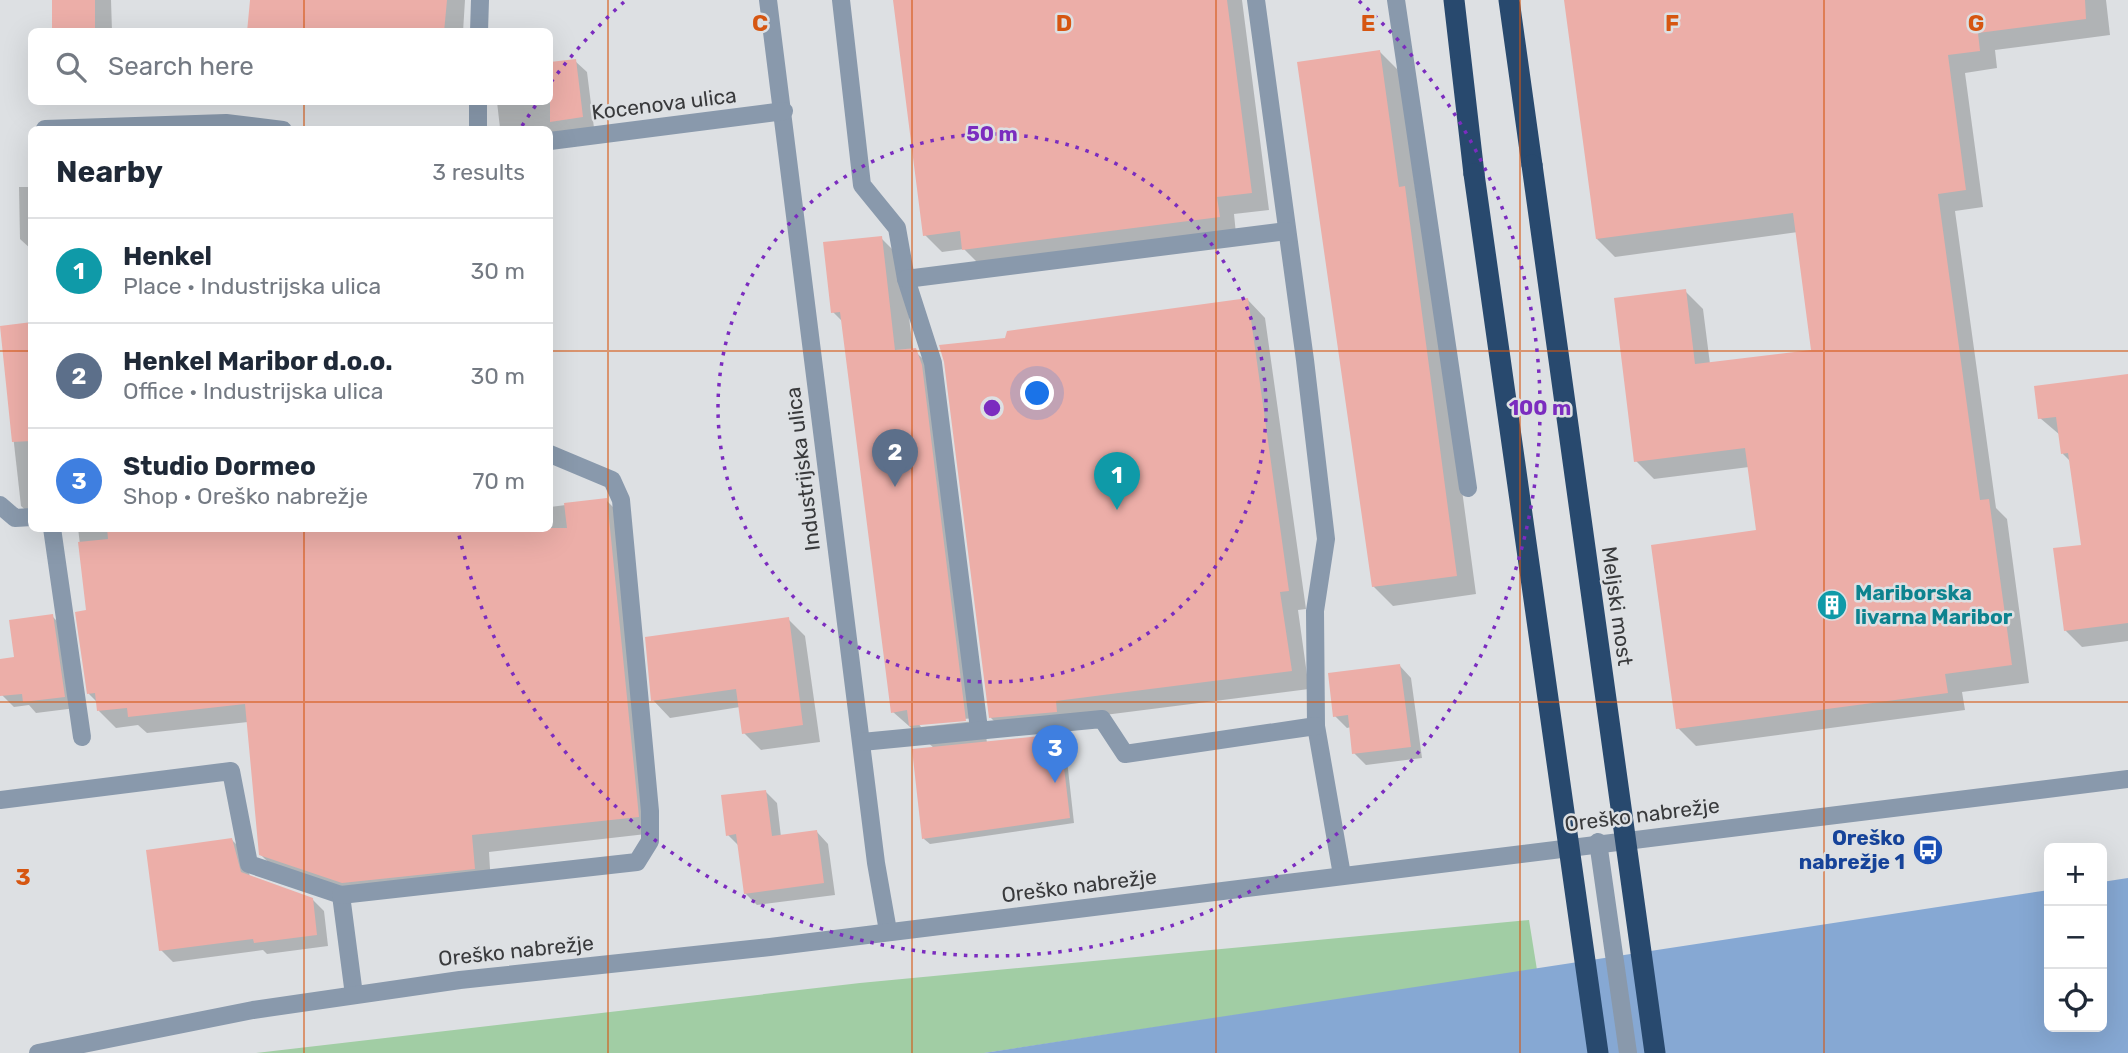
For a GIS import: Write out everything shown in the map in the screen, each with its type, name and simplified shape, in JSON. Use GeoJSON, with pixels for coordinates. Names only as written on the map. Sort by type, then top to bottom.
{"type":"FeatureCollection","features":[{"type":"Feature","properties":{"kind":"highway"},"geometry":{"type":"LineString","coordinates":[[1454,0],[1474,174],[1598,1053]]}},
{"type":"Feature","properties":{"kind":"highway","name":"Meljski most"},"geometry":{"type":"LineString","coordinates":[[1509,0],[1655,1053]]}},
{"type":"Feature","properties":{"kind":"street"},"geometry":{"type":"LineString","coordinates":[[479,28],[480,0]]}},
{"type":"Feature","properties":{"kind":"street","name":"Industrijska ulica"},"geometry":{"type":"LineString","coordinates":[[768,0],[876,863],[888,931]]}},
{"type":"Feature","properties":{"kind":"street"},"geometry":{"type":"LineString","coordinates":[[841,0],[862,185],[897,228],[906,279],[933,363],[979,729]]}},
{"type":"Feature","properties":{"kind":"street"},"geometry":{"type":"LineString","coordinates":[[1256,0],[1325,539],[1315,611],[1316,726],[1342,875]]}},
{"type":"Feature","properties":{"kind":"street"},"geometry":{"type":"LineString","coordinates":[[1395,0],[1468,488]]}},
{"type":"Feature","properties":{"kind":"street"},"geometry":{"type":"LineString","coordinates":[[478,105],[478,126]]}},
{"type":"Feature","properties":{"kind":"street","name":"Kocenova ulica"},"geometry":{"type":"LineString","coordinates":[[553,141],[784,111]]}},
{"type":"Feature","properties":{"kind":"street"},"geometry":{"type":"LineString","coordinates":[[136,126],[226,123],[250,126]]}},
{"type":"Feature","properties":{"kind":"street"},"geometry":{"type":"LineString","coordinates":[[906,279],[1287,231]]}},
{"type":"Feature","properties":{"kind":"street"},"geometry":{"type":"LineString","coordinates":[[0,800],[231,771],[248,864],[341,895],[637,862],[650,842],[650,811],[621,500],[612,480],[553,455]]}},
{"type":"Feature","properties":{"kind":"street"},"geometry":{"type":"LineString","coordinates":[[0,505],[15,518],[28,517]]}},
{"type":"Feature","properties":{"kind":"street"},"geometry":{"type":"LineString","coordinates":[[53,532],[82,737]]}},
{"type":"Feature","properties":{"kind":"street"},"geometry":{"type":"LineString","coordinates":[[862,742],[1102,719],[1125,754],[1316,726]]}},
{"type":"Feature","properties":{"kind":"street","name":"Oreško nabrežje"},"geometry":{"type":"LineString","coordinates":[[38,1053],[253,1010],[460,979],[770,947],[1598,842],[2128,779]]}},
{"type":"Feature","properties":{"kind":"street"},"geometry":{"type":"LineString","coordinates":[[1598,842],[1628,1053]]}},
{"type":"Feature","properties":{"kind":"street"},"geometry":{"type":"LineString","coordinates":[[341,895],[354,995]]}},
{"type":"Feature","properties":{"kind":"green space"},"geometry":{"type":"Polygon","coordinates":[[[1529,920],[1537,970],[984,1053],[256,1053],[860,983],[1529,920]]]}},
{"type":"Feature","properties":{"kind":"water"},"geometry":{"type":"Polygon","coordinates":[[[2128,878],[2128,1053],[984,1053],[2044,891],[2044,1032],[2107,1032],[2107,881],[2128,878]]]}},
{"type":"Feature","properties":{"kind":"building"},"geometry":{"type":"Polygon","coordinates":[[[52,0],[95,0],[95,28],[52,28],[52,0]]]}},
{"type":"Feature","properties":{"kind":"building"},"geometry":{"type":"Polygon","coordinates":[[[250,0],[447,0],[444,28],[247,28],[250,0]]]}},
{"type":"Feature","properties":{"kind":"building"},"geometry":{"type":"Polygon","coordinates":[[[893,0],[1227,0],[1252,193],[1217,197],[1220,217],[962,250],[960,231],[923,236],[893,0]]]}},
{"type":"Feature","properties":{"kind":"building"},"geometry":{"type":"Polygon","coordinates":[[[1564,0],[2085,0],[2086,19],[1978,33],[1980,51],[1948,55],[1966,190],[1938,194],[1980,500],[1989,499],[2012,665],[1945,674],[1948,693],[1676,729],[1651,545],[1756,530],[1745,448],[1634,462],[1614,298],[1686,289],[1695,364],[1811,350],[1793,213],[1596,239],[1564,0]]]}},
{"type":"Feature","properties":{"kind":"building"},"geometry":{"type":"Polygon","coordinates":[[[1380,50],[1399,187],[1405,186],[1457,576],[1372,587],[1297,62],[1380,50]]]}},
{"type":"Feature","properties":{"kind":"building"},"geometry":{"type":"Polygon","coordinates":[[[576,59],[583,117],[550,122],[550,105],[553,105],[553,62],[576,59]]]}},
{"type":"Feature","properties":{"kind":"building"},"geometry":{"type":"Polygon","coordinates":[[[882,236],[895,350],[916,348],[922,365],[966,721],[909,726],[907,710],[891,713],[840,312],[831,313],[823,242],[882,236]]]}},
{"type":"Feature","properties":{"kind":"building"},"geometry":{"type":"Polygon","coordinates":[[[1248,298],[1289,591],[1280,592],[1292,671],[1056,701],[1057,712],[989,718],[944,362],[939,345],[1005,338],[1007,331],[1248,298]]]}},
{"type":"Feature","properties":{"kind":"building"},"geometry":{"type":"Polygon","coordinates":[[[28,322],[28,441],[12,442],[0,326],[28,322]]]}},
{"type":"Feature","properties":{"kind":"building"},"geometry":{"type":"Polygon","coordinates":[[[2128,374],[2128,623],[2064,631],[2053,548],[2081,545],[2068,453],[2061,454],[2056,417],[2038,419],[2034,386],[2128,374]]]}},
{"type":"Feature","properties":{"kind":"building"},"geometry":{"type":"Polygon","coordinates":[[[607,498],[639,817],[472,835],[475,869],[342,883],[259,855],[245,704],[128,717],[127,708],[97,711],[95,693],[87,694],[75,612],[86,610],[78,542],[108,539],[107,532],[553,532],[553,528],[567,528],[564,503],[607,498]]]}},
{"type":"Feature","properties":{"kind":"building"},"geometry":{"type":"Polygon","coordinates":[[[53,614],[65,697],[23,702],[22,694],[0,696],[0,659],[14,657],[9,620],[53,614]]]}},
{"type":"Feature","properties":{"kind":"building"},"geometry":{"type":"Polygon","coordinates":[[[789,617],[803,725],[742,734],[736,689],[651,701],[645,637],[789,617]]]}},
{"type":"Feature","properties":{"kind":"building"},"geometry":{"type":"Polygon","coordinates":[[[1400,664],[1411,747],[1352,754],[1348,715],[1333,717],[1328,673],[1400,664]]]}},
{"type":"Feature","properties":{"kind":"building"},"geometry":{"type":"Polygon","coordinates":[[[1060,734],[1070,818],[922,839],[912,749],[1060,734]]]}},
{"type":"Feature","properties":{"kind":"building"},"geometry":{"type":"Polygon","coordinates":[[[766,790],[772,836],[817,830],[824,883],[744,894],[736,834],[726,836],[721,795],[766,790]]]}},
{"type":"Feature","properties":{"kind":"building"},"geometry":{"type":"Polygon","coordinates":[[[232,838],[241,872],[313,898],[317,935],[254,943],[253,939],[159,951],[146,850],[232,838]]]}},
{"type":"Feature","properties":{"kind":"place","name":"Henkel Maribor d.o.o."},"geometry":{"type":"Point","coordinates":[895,487]}},
{"type":"Feature","properties":{"kind":"place","name":"Henkel"},"geometry":{"type":"Point","coordinates":[1117,510]}},
{"type":"Feature","properties":{"kind":"place","name":"Mariborska livarna Maribor"},"geometry":{"type":"Point","coordinates":[1832,605]}},
{"type":"Feature","properties":{"kind":"place","name":"Studio Dormeo"},"geometry":{"type":"Point","coordinates":[1055,783]}},
{"type":"Feature","properties":{"kind":"place","name":"Oreško nabrežje 1"},"geometry":{"type":"Point","coordinates":[1928,850]}}]}
